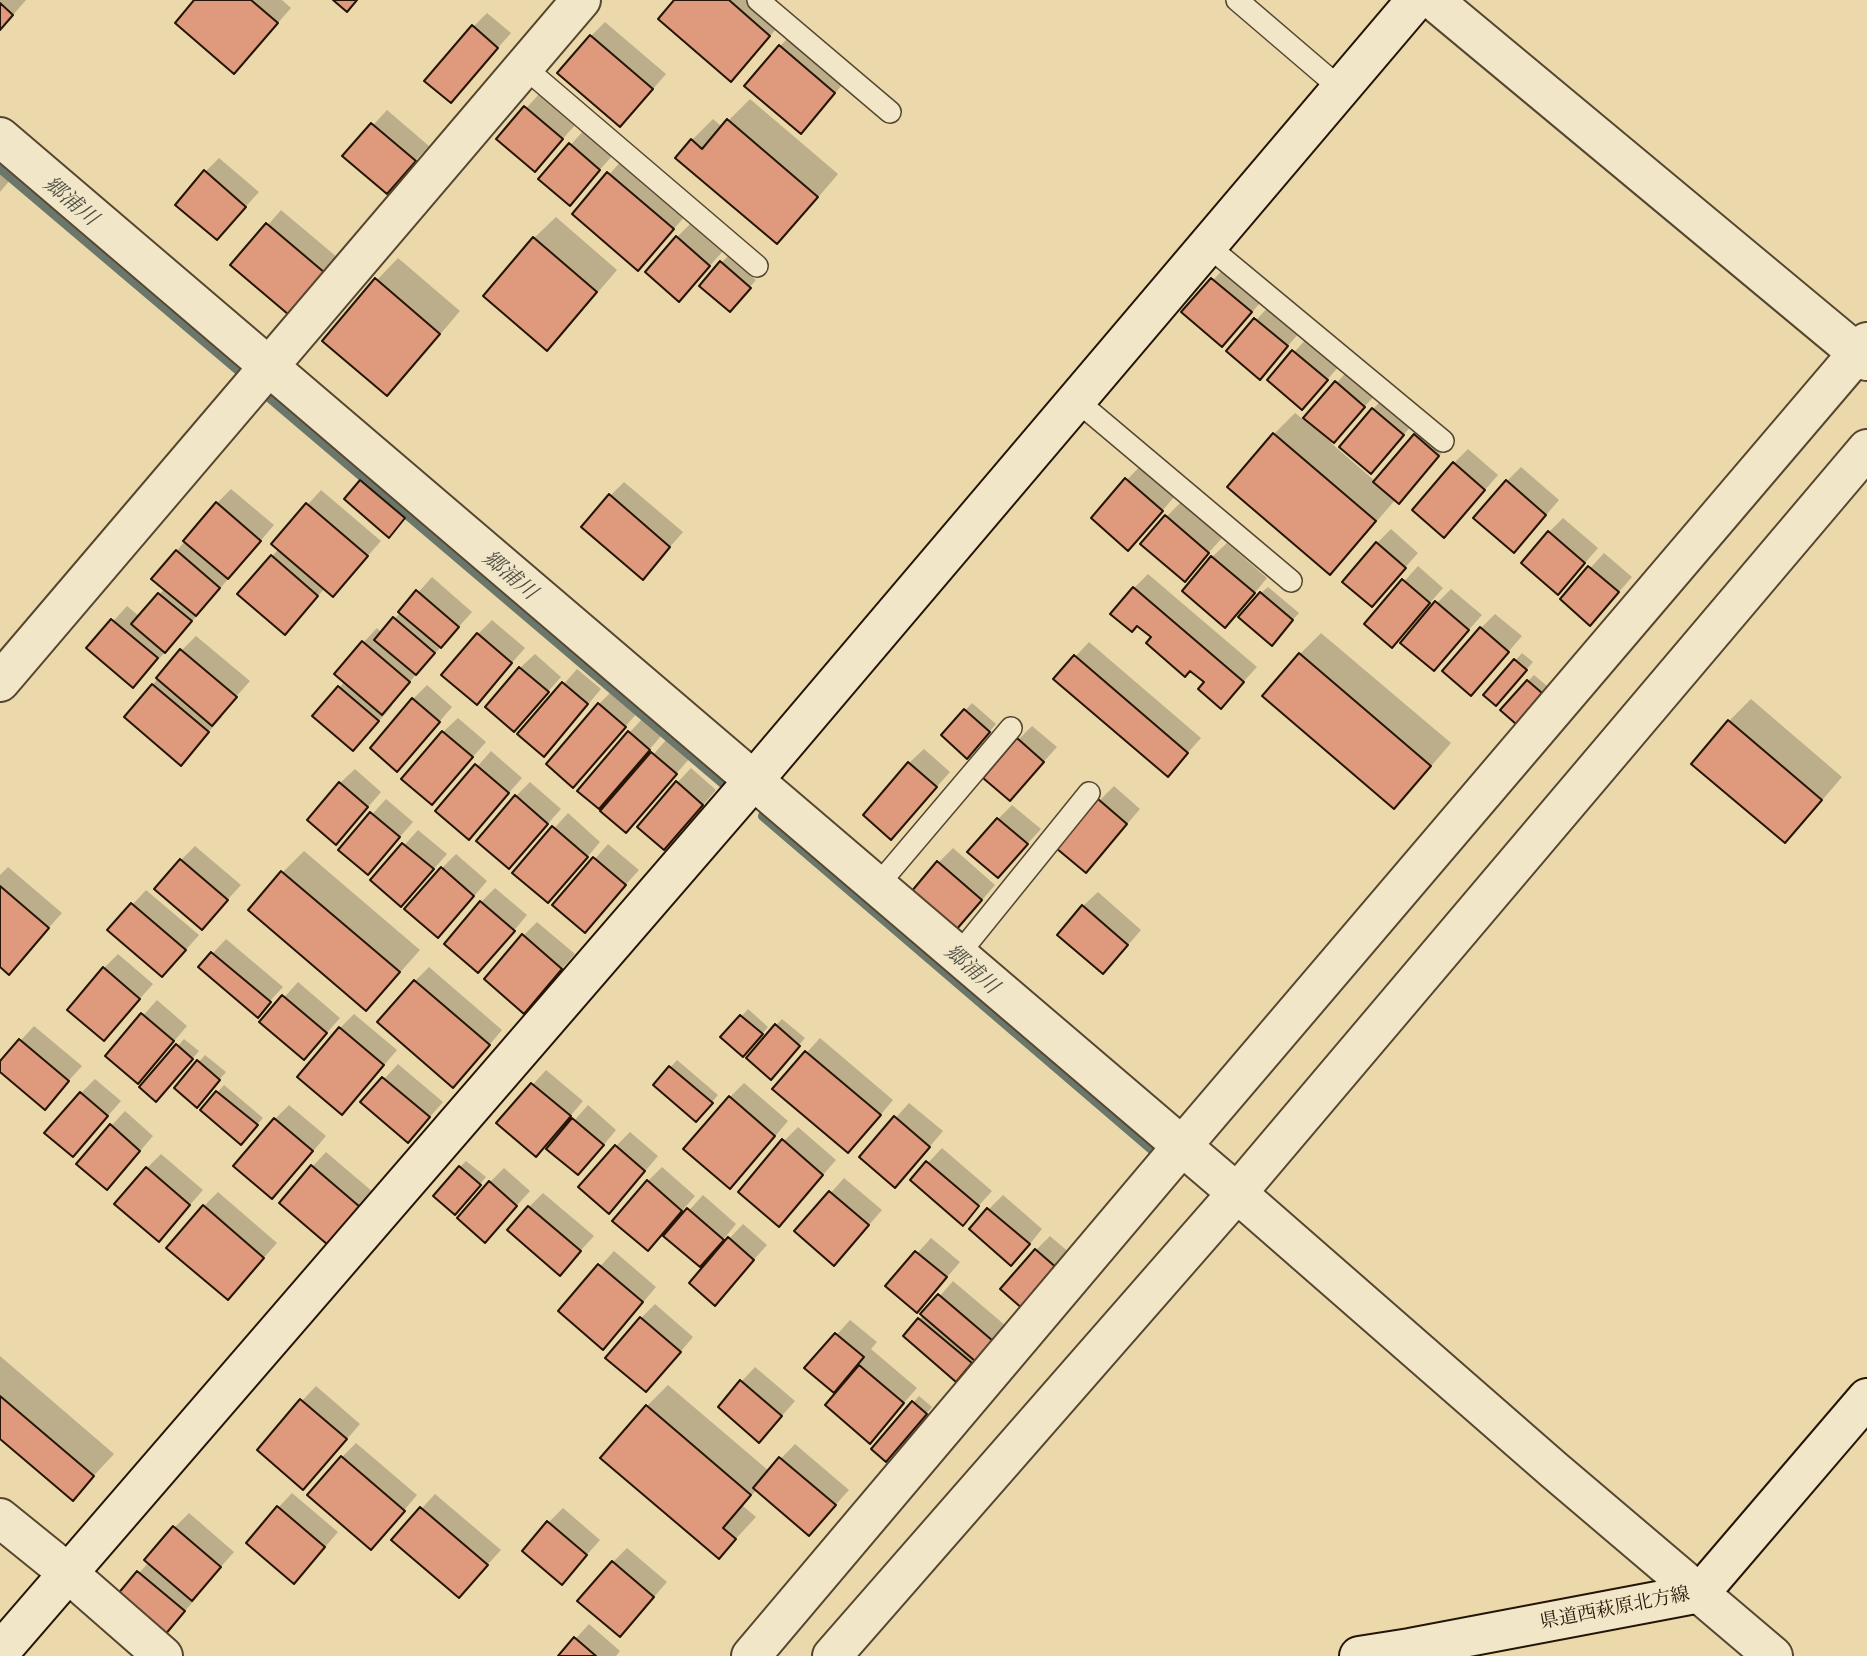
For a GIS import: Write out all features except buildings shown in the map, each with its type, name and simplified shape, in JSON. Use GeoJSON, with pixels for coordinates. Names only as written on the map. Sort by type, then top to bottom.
{"type":"FeatureCollection","features":[{"type":"Feature","properties":{"kind":"street"},"geometry":{"type":"LineString","coordinates":[[0,682],[581,0]]}},
{"type":"Feature","properties":{"kind":"street"},"geometry":{"type":"LineString","coordinates":[[0,1653],[753,781],[1416,0]]}},
{"type":"Feature","properties":{"kind":"street"},"geometry":{"type":"LineString","coordinates":[[751,1656],[1182,1146],[1864,352],[1433,0]]}},
{"type":"Feature","properties":{"kind":"street"},"geometry":{"type":"LineString","coordinates":[[0,137],[1237,1193],[1554,1470],[1773,1656]]}},
{"type":"Feature","properties":{"kind":"street"},"geometry":{"type":"LineString","coordinates":[[832,1656],[1237,1193],[1867,449]]}},
{"type":"Feature","properties":{"kind":"street","name":"県道西萩原北方線"},"geometry":{"type":"LineString","coordinates":[[1359,1656],[1407,1652],[1700,1593],[1867,1398]]}},
{"type":"Feature","properties":{"kind":"street"},"geometry":{"type":"LineString","coordinates":[[0,1518],[163,1656]]}},
{"type":"Feature","properties":{"kind":"lane"},"geometry":{"type":"LineString","coordinates":[[758,0],[890,112]]}},
{"type":"Feature","properties":{"kind":"lane"},"geometry":{"type":"LineString","coordinates":[[1237,0],[1341,89]]}},
{"type":"Feature","properties":{"kind":"lane"},"geometry":{"type":"LineString","coordinates":[[524,67],[757,266]]}},
{"type":"Feature","properties":{"kind":"lane"},"geometry":{"type":"LineString","coordinates":[[1208,246],[1443,441]]}},
{"type":"Feature","properties":{"kind":"lane"},"geometry":{"type":"LineString","coordinates":[[1076,400],[1291,580]]}},
{"type":"Feature","properties":{"kind":"lane"},"geometry":{"type":"LineString","coordinates":[[877,886],[1011,728]]}},
{"type":"Feature","properties":{"kind":"lane"},"geometry":{"type":"LineString","coordinates":[[958,955],[1089,793]]}},
{"type":"Feature","properties":{"kind":"waterway","name":"郷浦川"},"geometry":{"type":"LineString","coordinates":[[0,168],[243,374]]}},
{"type":"Feature","properties":{"kind":"waterway","name":"郷浦川"},"geometry":{"type":"LineString","coordinates":[[270,398],[724,784]]}},
{"type":"Feature","properties":{"kind":"waterway","name":"郷浦川"},"geometry":{"type":"LineString","coordinates":[[763,816],[1155,1152]]}}]}
